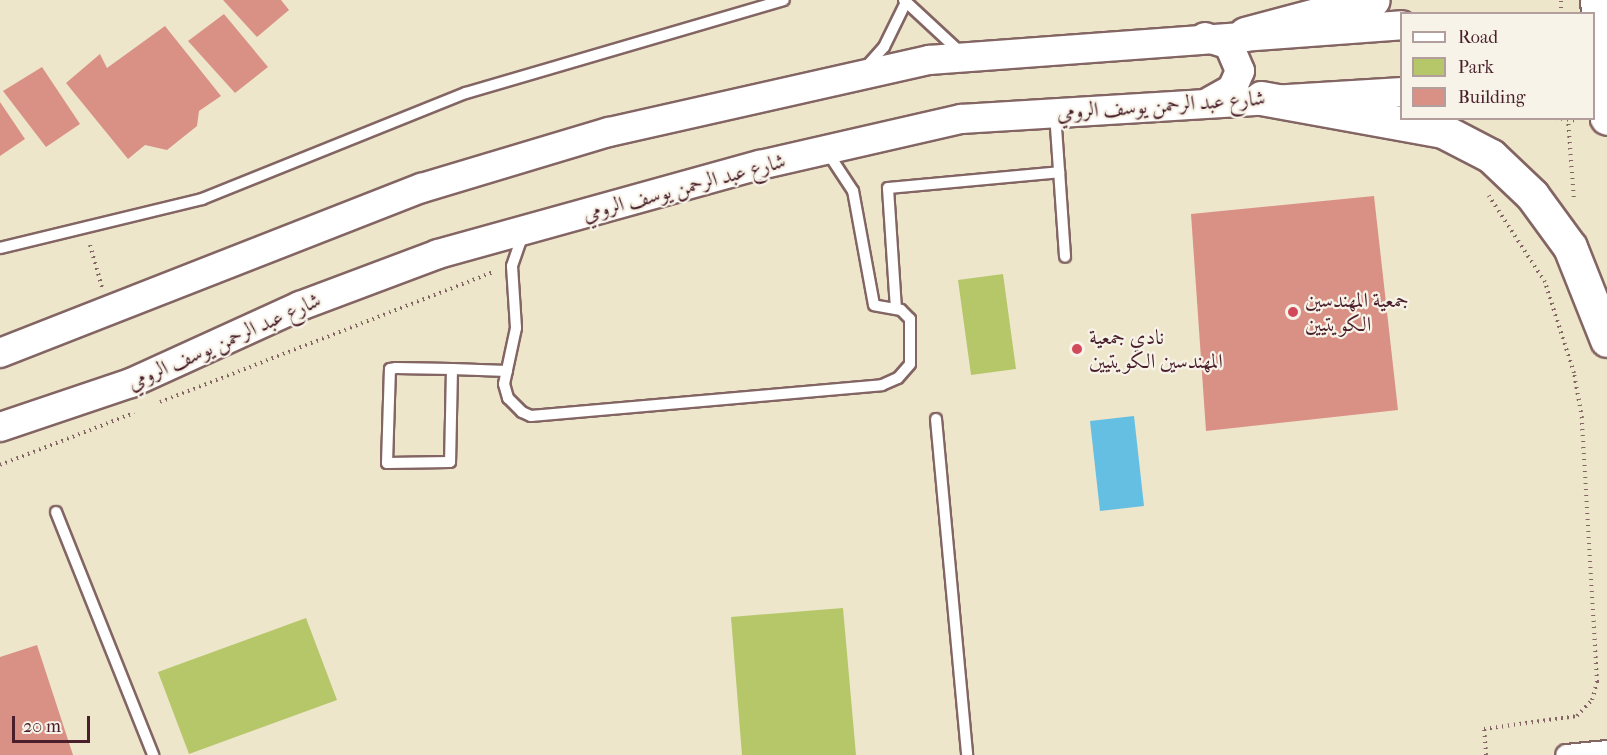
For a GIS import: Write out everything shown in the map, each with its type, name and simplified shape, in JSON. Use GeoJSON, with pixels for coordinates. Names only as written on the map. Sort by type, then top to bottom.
{"type":"FeatureCollection","features":[{"type":"Feature","properties":{"kind":"main road"},"geometry":{"type":"LineString","coordinates":[[1245,34],[1373,0]]}},
{"type":"Feature","properties":{"kind":"main road"},"geometry":{"type":"LineString","coordinates":[[1599,11],[1601,85],[1607,118]]}},
{"type":"Feature","properties":{"kind":"main road"},"geometry":{"type":"LineString","coordinates":[[0,353],[109,314],[422,189],[609,132],[854,78],[969,57],[1203,37],[1400,25]]}},
{"type":"Feature","properties":{"kind":"main road"},"geometry":{"type":"LineString","coordinates":[[1203,37],[1229,45],[1240,71],[1232,90],[1205,102]]}},
{"type":"Feature","properties":{"kind":"main road","name":"شارع عبد الرحمن يوسف الرومي"},"geometry":{"type":"LineString","coordinates":[[0,427],[130,383],[300,306],[438,254],[826,150],[961,119],[1261,98],[1400,93]]}},
{"type":"Feature","properties":{"kind":"main road"},"geometry":{"type":"LineString","coordinates":[[1261,98],[1443,131],[1512,174],[1570,247],[1607,340]]}},
{"type":"Feature","properties":{"kind":"street"},"geometry":{"type":"LineString","coordinates":[[1566,755],[1607,751]]}},
{"type":"Feature","properties":{"kind":"lane"},"geometry":{"type":"LineString","coordinates":[[0,248],[202,199],[466,93],[783,0]]}},
{"type":"Feature","properties":{"kind":"lane"},"geometry":{"type":"LineString","coordinates":[[854,78],[884,47],[905,1],[934,32],[969,57]]}},
{"type":"Feature","properties":{"kind":"lane"},"geometry":{"type":"LineString","coordinates":[[1055,113],[1065,257]]}},
{"type":"Feature","properties":{"kind":"lane"},"geometry":{"type":"LineString","coordinates":[[525,230],[512,266],[513,347],[507,371],[508,398],[531,416],[882,385],[905,372],[913,354],[909,315],[896,309],[874,305],[853,191],[826,150]]}},
{"type":"Feature","properties":{"kind":"lane"},"geometry":{"type":"LineString","coordinates":[[896,309],[888,188],[1059,172]]}},
{"type":"Feature","properties":{"kind":"lane"},"geometry":{"type":"LineString","coordinates":[[452,369],[450,462],[389,465],[385,456],[390,369],[452,369],[507,371]]}},
{"type":"Feature","properties":{"kind":"lane"},"geometry":{"type":"LineString","coordinates":[[936,419],[968,755]]}},
{"type":"Feature","properties":{"kind":"lane"},"geometry":{"type":"LineString","coordinates":[[56,512],[153,755]]}},
{"type":"Feature","properties":{"kind":"path"},"geometry":{"type":"LineString","coordinates":[[1486,755],[1484,729],[1578,716],[1592,700],[1597,682],[1582,418],[1562,329],[1545,282],[1489,198],[1512,174]]}},
{"type":"Feature","properties":{"kind":"path"},"geometry":{"type":"LineString","coordinates":[[86,228],[109,314]]}},
{"type":"Feature","properties":{"kind":"path"},"geometry":{"type":"LineString","coordinates":[[156,404],[512,266]]}},
{"type":"Feature","properties":{"kind":"path"},"geometry":{"type":"LineString","coordinates":[[0,465],[145,409]]}},
{"type":"Feature","properties":{"kind":"green space"},"geometry":{"type":"Polygon","coordinates":[[[1003,274],[1016,369],[971,375],[958,280],[1003,274]]]}},
{"type":"Feature","properties":{"kind":"green space"},"geometry":{"type":"Polygon","coordinates":[[[843,608],[856,755],[742,755],[731,617],[843,608]]]}},
{"type":"Feature","properties":{"kind":"green space"},"geometry":{"type":"Polygon","coordinates":[[[306,618],[337,700],[189,754],[158,672],[306,618]]]}},
{"type":"Feature","properties":{"kind":"water"},"geometry":{"type":"Polygon","coordinates":[[[1134,416],[1144,506],[1100,511],[1090,421],[1134,416]]]}},
{"type":"Feature","properties":{"kind":"building"},"geometry":{"type":"Polygon","coordinates":[[[223,0],[281,0],[289,10],[257,37],[223,0]]]}},
{"type":"Feature","properties":{"kind":"building"},"geometry":{"type":"Polygon","coordinates":[[[224,14],[268,67],[235,93],[188,41],[224,14]]]}},
{"type":"Feature","properties":{"kind":"building"},"geometry":{"type":"Polygon","coordinates":[[[165,26],[221,96],[199,111],[197,126],[167,150],[145,145],[128,159],[66,83],[100,54],[107,68],[165,26]]]}},
{"type":"Feature","properties":{"kind":"building"},"geometry":{"type":"Polygon","coordinates":[[[42,67],[80,124],[46,147],[3,91],[42,67]]]}},
{"type":"Feature","properties":{"kind":"building"},"geometry":{"type":"Polygon","coordinates":[[[0,102],[25,139],[0,156],[0,102]]]}},
{"type":"Feature","properties":{"kind":"building","name":"جمعية المهندسين الكويتيين"},"geometry":{"type":"Polygon","coordinates":[[[1374,196],[1398,410],[1206,431],[1191,214],[1374,196]]]}},
{"type":"Feature","properties":{"kind":"building"},"geometry":{"type":"Polygon","coordinates":[[[37,645],[73,755],[0,755],[0,657],[37,645]]]}},
{"type":"Feature","properties":{"kind":"place","name":"جمعية المهندسين الكويتيين"},"geometry":{"type":"Point","coordinates":[1293,312]}},
{"type":"Feature","properties":{"kind":"place","name":"نادي جمعية المهندسين الكويتيين"},"geometry":{"type":"Point","coordinates":[1077,349]}}]}
